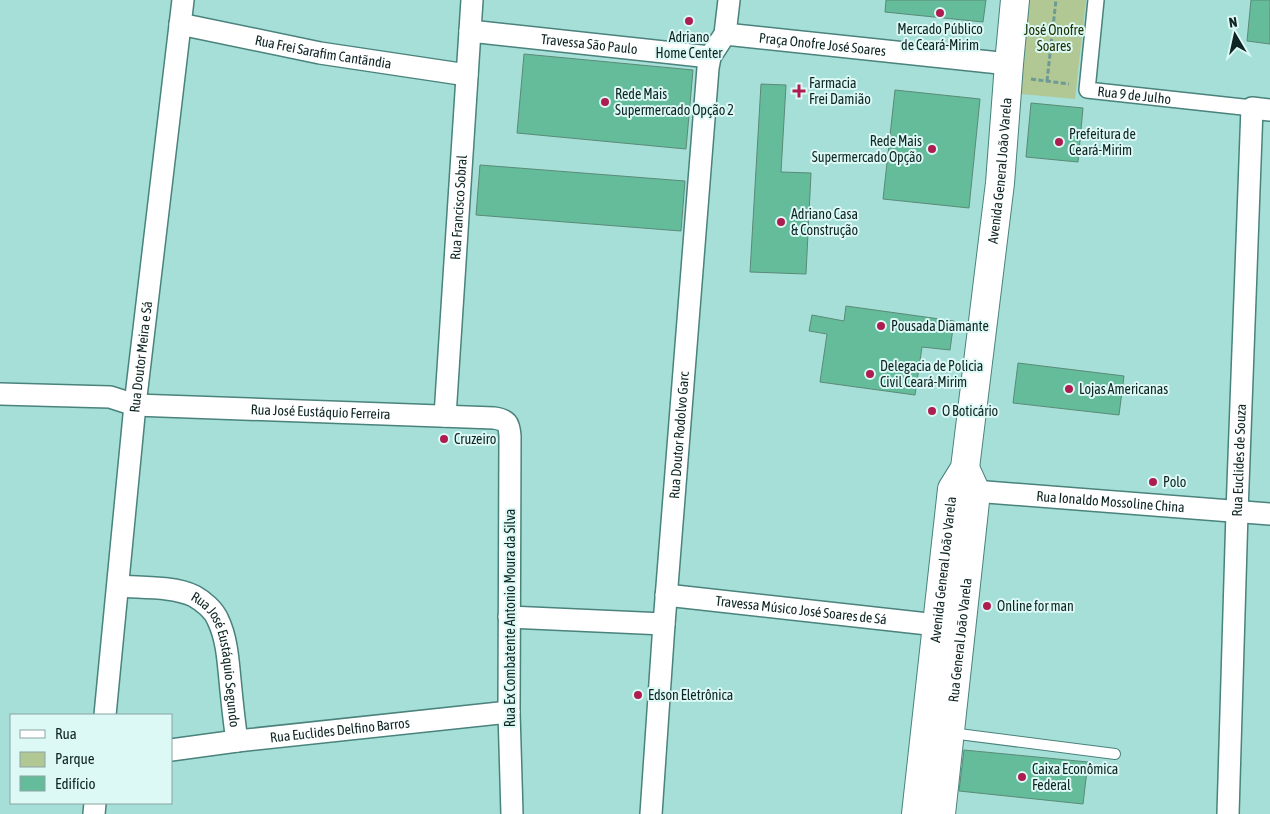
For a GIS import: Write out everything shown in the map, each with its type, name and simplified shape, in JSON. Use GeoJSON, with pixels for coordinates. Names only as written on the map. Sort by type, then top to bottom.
{"type":"FeatureCollection","features":[{"type":"Feature","properties":{"kind":"main road","name":"Avenida General João Varela"},"geometry":{"type":"LineString","coordinates":[[916,814],[937,625],[964,483],[1000,183],[1018,72],[1015,0]]}},
{"type":"Feature","properties":{"kind":"main road","name":"Rua General João Varela"},"geometry":{"type":"LineString","coordinates":[[941,814],[950,733],[964,483]]}},
{"type":"Feature","properties":{"kind":"street","name":"Rua Doutor Meira e Sá"},"geometry":{"type":"LineString","coordinates":[[105,714],[135,405],[183,0]]}},
{"type":"Feature","properties":{"kind":"street","name":"Rua Francisco Sobral"},"geometry":{"type":"LineString","coordinates":[[445,416],[472,0]]}},
{"type":"Feature","properties":{"kind":"street"},"geometry":{"type":"LineString","coordinates":[[710,57],[724,34],[729,0]]}},
{"type":"Feature","properties":{"kind":"street","name":"Rua 9 de Julho"},"geometry":{"type":"LineString","coordinates":[[1096,0],[1086,90],[1261,109]]}},
{"type":"Feature","properties":{"kind":"street","name":"Rua Frei Sarafim Cantãndia"},"geometry":{"type":"LineString","coordinates":[[180,24],[320,53],[467,75]]}},
{"type":"Feature","properties":{"kind":"street","name":"Travessa São Paulo"},"geometry":{"type":"LineString","coordinates":[[470,30],[710,57]]}},
{"type":"Feature","properties":{"kind":"street","name":"Praça Onofre José Soares"},"geometry":{"type":"LineString","coordinates":[[724,34],[1018,72]]}},
{"type":"Feature","properties":{"kind":"street","name":"Rua Doutor Rodolvo Garc"},"geometry":{"type":"LineString","coordinates":[[651,814],[666,595],[710,57]]}},
{"type":"Feature","properties":{"kind":"street","name":"Rua Euclides de Souza"},"geometry":{"type":"LineString","coordinates":[[1228,814],[1237,512],[1261,109]]}},
{"type":"Feature","properties":{"kind":"street","name":"Rua José Eustáquio Ferreira"},"geometry":{"type":"LineString","coordinates":[[0,394],[110,397],[135,405],[494,418],[507,422]]}},
{"type":"Feature","properties":{"kind":"street","name":"Rua Ex Combatente Antonio Moura da Silva"},"geometry":{"type":"LineString","coordinates":[[507,422],[510,436],[509,712],[512,814]]}},
{"type":"Feature","properties":{"kind":"street","name":"Rua Ionaldo Mossoline China"},"geometry":{"type":"LineString","coordinates":[[964,483],[1270,514]]}},
{"type":"Feature","properties":{"kind":"street","name":"Rua José Eustáquio Segundo"},"geometry":{"type":"LineString","coordinates":[[118,586],[181,592],[195,597],[210,608],[218,618],[223,631],[228,657],[236,741]]}},
{"type":"Feature","properties":{"kind":"street","name":"Travessa Músico José Soares de Sá"},"geometry":{"type":"LineString","coordinates":[[666,595],[937,625]]}},
{"type":"Feature","properties":{"kind":"street"},"geometry":{"type":"LineString","coordinates":[[509,617],[664,624]]}},
{"type":"Feature","properties":{"kind":"street","name":"Rua Euclides Delfino Barros"},"geometry":{"type":"LineString","coordinates":[[172,750],[236,741],[509,712]]}},
{"type":"Feature","properties":{"kind":"lane"},"geometry":{"type":"LineString","coordinates":[[950,733],[1114,754]]}},
{"type":"Feature","properties":{"kind":"path"},"geometry":{"type":"LineString","coordinates":[[1047,81],[1056,0]]}},
{"type":"Feature","properties":{"kind":"path"},"geometry":{"type":"LineString","coordinates":[[1018,72],[1047,81],[1087,86]]}},
{"type":"Feature","properties":{"kind":"green space","name":"José Onofre Soares"},"geometry":{"type":"Polygon","coordinates":[[[1030,0],[1086,0],[1075,99],[1021,94],[1030,0]]]}},
{"type":"Feature","properties":{"kind":"building","name":"Mercado Público de Ceará-Mirim"},"geometry":{"type":"Polygon","coordinates":[[[886,0],[986,0],[983,22],[885,12],[886,0]]]}},
{"type":"Feature","properties":{"kind":"building"},"geometry":{"type":"Polygon","coordinates":[[[1251,0],[1270,0],[1270,44],[1247,41],[1251,0]]]}},
{"type":"Feature","properties":{"kind":"building","name":"Rede Mais Supermercado Opção 2"},"geometry":{"type":"Polygon","coordinates":[[[524,54],[693,70],[686,149],[517,133],[524,54]]]}},
{"type":"Feature","properties":{"kind":"building","name":"Adriano Casa & Construção"},"geometry":{"type":"Polygon","coordinates":[[[761,84],[786,85],[781,172],[811,173],[806,274],[750,272],[761,84]]]}},
{"type":"Feature","properties":{"kind":"building","name":"Rede Mais Supermercado Opção"},"geometry":{"type":"Polygon","coordinates":[[[895,90],[980,99],[969,208],[883,199],[895,90]]]}},
{"type":"Feature","properties":{"kind":"building"},"geometry":{"type":"Polygon","coordinates":[[[1031,103],[1083,108],[1078,162],[1026,157],[1031,103]]]}},
{"type":"Feature","properties":{"kind":"building"},"geometry":{"type":"Polygon","coordinates":[[[480,165],[685,181],[681,231],[476,215],[480,165]]]}},
{"type":"Feature","properties":{"kind":"building"},"geometry":{"type":"Polygon","coordinates":[[[846,306],[954,321],[950,350],[922,347],[915,395],[820,382],[827,334],[809,331],[812,315],[844,321],[846,306]]]}},
{"type":"Feature","properties":{"kind":"building","name":"Lojas Americanas"},"geometry":{"type":"Polygon","coordinates":[[[1018,363],[1124,376],[1119,415],[1013,403],[1018,363]]]}},
{"type":"Feature","properties":{"kind":"building","name":"Caixa Econômica Federal"},"geometry":{"type":"Polygon","coordinates":[[[964,750],[1088,762],[1083,804],[959,791],[964,750]]]}},
{"type":"Feature","properties":{"kind":"place","name":"Mercado Público de Ceará-Mirim"},"geometry":{"type":"Point","coordinates":[940,13]}},
{"type":"Feature","properties":{"kind":"place","name":"Adriano Home Center"},"geometry":{"type":"Point","coordinates":[689,21]}},
{"type":"Feature","properties":{"kind":"place","name":"Farmacia Frei Damião"},"geometry":{"type":"Point","coordinates":[799,91]}},
{"type":"Feature","properties":{"kind":"place","name":"Rede Mais Supermercado Opção 2"},"geometry":{"type":"Point","coordinates":[605,102]}},
{"type":"Feature","properties":{"kind":"place","name":"Prefeitura de Ceará-Mirim"},"geometry":{"type":"Point","coordinates":[1059,142]}},
{"type":"Feature","properties":{"kind":"place","name":"Rede Mais Supermercado Opção"},"geometry":{"type":"Point","coordinates":[932,149]}},
{"type":"Feature","properties":{"kind":"place","name":"Adriano Casa & Construção"},"geometry":{"type":"Point","coordinates":[781,222]}},
{"type":"Feature","properties":{"kind":"place","name":"Pousada Diamante"},"geometry":{"type":"Point","coordinates":[881,326]}},
{"type":"Feature","properties":{"kind":"place","name":"Delegacia de Policia Civil Ceará-Mirim"},"geometry":{"type":"Point","coordinates":[870,374]}},
{"type":"Feature","properties":{"kind":"place","name":"Lojas Americanas"},"geometry":{"type":"Point","coordinates":[1069,389]}},
{"type":"Feature","properties":{"kind":"place","name":"O Boticário"},"geometry":{"type":"Point","coordinates":[932,411]}},
{"type":"Feature","properties":{"kind":"place","name":"Cruzeiro"},"geometry":{"type":"Point","coordinates":[444,439]}},
{"type":"Feature","properties":{"kind":"place","name":"Polo"},"geometry":{"type":"Point","coordinates":[1153,482]}},
{"type":"Feature","properties":{"kind":"place","name":"Online for man"},"geometry":{"type":"Point","coordinates":[987,606]}},
{"type":"Feature","properties":{"kind":"place","name":"Edson Eletrônica"},"geometry":{"type":"Point","coordinates":[638,695]}},
{"type":"Feature","properties":{"kind":"place","name":"Caixa Econômica Federal"},"geometry":{"type":"Point","coordinates":[1022,777]}}]}
